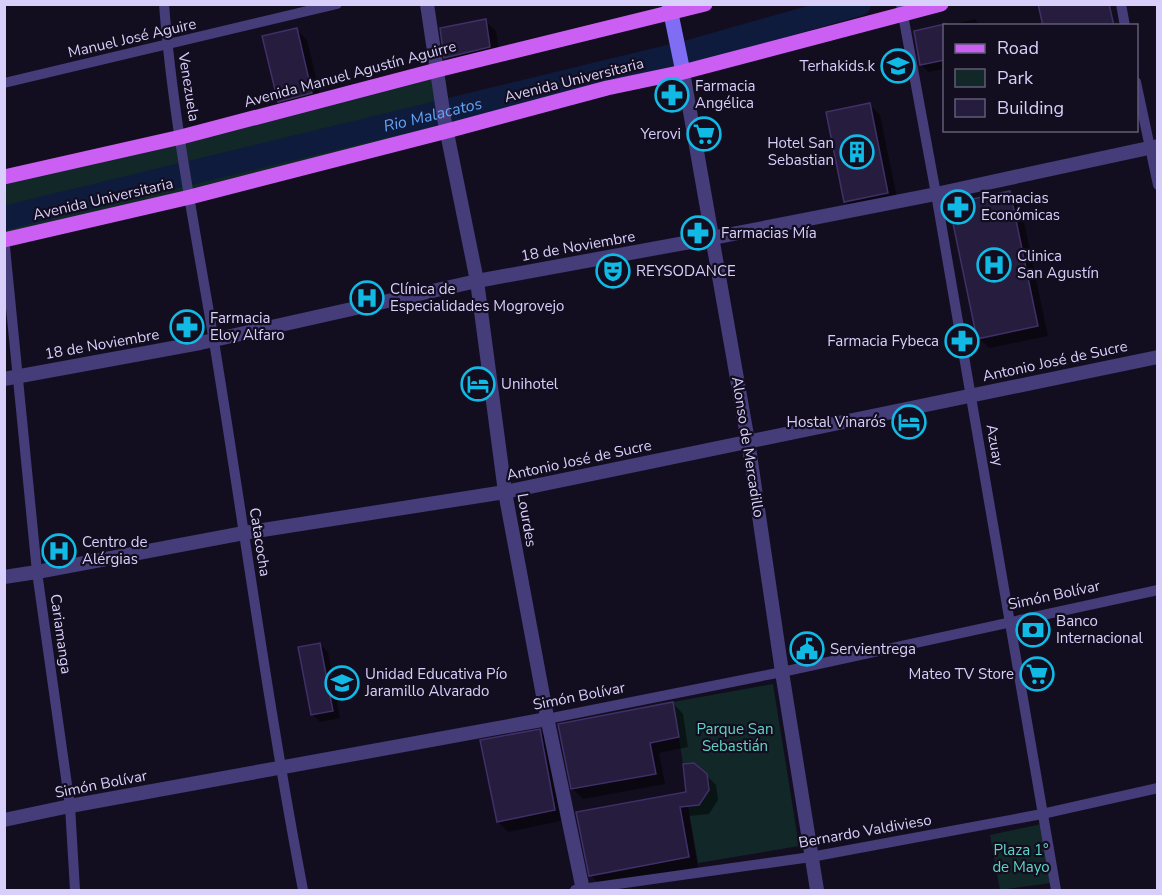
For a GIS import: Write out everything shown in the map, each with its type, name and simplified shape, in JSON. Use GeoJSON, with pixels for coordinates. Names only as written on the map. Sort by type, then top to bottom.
{"type":"FeatureCollection","features":[{"type":"Feature","properties":{"kind":"main road","name":"Avenida Manuel Agustín Aguirre"},"geometry":{"type":"LineString","coordinates":[[4,177],[182,142],[438,77],[686,7],[705,4]]}},
{"type":"Feature","properties":{"kind":"main road","name":"Avenida Universitaria"},"geometry":{"type":"LineString","coordinates":[[5,239],[446,125],[607,88],[681,66],[902,9],[941,4]]}},
{"type":"Feature","properties":{"kind":"main road","name":"Alonso de Mercadillo"},"geometry":{"type":"LineString","coordinates":[[670,12],[681,66]]}},
{"type":"Feature","properties":{"kind":"street","name":"Venezuela"},"geometry":{"type":"LineString","coordinates":[[164,4],[167,45],[189,190]]}},
{"type":"Feature","properties":{"kind":"street","name":"Manuel José Aguire"},"geometry":{"type":"LineString","coordinates":[[4,83],[337,4]]}},
{"type":"Feature","properties":{"kind":"street","name":"Lourdes"},"geometry":{"type":"LineString","coordinates":[[427,4],[446,125],[477,281],[505,492],[581,890]]}},
{"type":"Feature","properties":{"kind":"street"},"geometry":{"type":"LineString","coordinates":[[1121,4],[1125,24]]}},
{"type":"Feature","properties":{"kind":"street","name":"Azuay"},"geometry":{"type":"LineString","coordinates":[[902,9],[1056,891]]}},
{"type":"Feature","properties":{"kind":"street","name":"Alonso de Mercadillo"},"geometry":{"type":"LineString","coordinates":[[681,66],[748,441],[817,891]]}},
{"type":"Feature","properties":{"kind":"street"},"geometry":{"type":"LineString","coordinates":[[1138,86],[1153,147],[1158,185]]}},
{"type":"Feature","properties":{"kind":"street","name":"18 de Noviembre"},"geometry":{"type":"LineString","coordinates":[[11,378],[214,340],[477,281],[936,194],[1153,147]]}},
{"type":"Feature","properties":{"kind":"street","name":"Catacocha"},"geometry":{"type":"LineString","coordinates":[[189,190],[280,768],[303,891]]}},
{"type":"Feature","properties":{"kind":"street","name":"Cariamanga"},"geometry":{"type":"LineString","coordinates":[[5,239],[11,378],[70,806],[75,891]]}},
{"type":"Feature","properties":{"kind":"street","name":"Antonio José de Sucre"},"geometry":{"type":"LineString","coordinates":[[4,576],[37,572],[244,533],[505,492],[1158,357]]}},
{"type":"Feature","properties":{"kind":"street","name":"Simón Bolívar"},"geometry":{"type":"LineString","coordinates":[[4,820],[70,806],[547,720],[782,672],[1158,590]]}},
{"type":"Feature","properties":{"kind":"street","name":"Bernardo Valdivieso"},"geometry":{"type":"LineString","coordinates":[[581,890],[811,857],[1042,814],[1158,788]]}},
{"type":"Feature","properties":{"kind":"green space"},"geometry":{"type":"Polygon","coordinates":[[[437,70],[447,131],[5,240],[5,177],[437,70]]]}},
{"type":"Feature","properties":{"kind":"green space","name":"Parque San Sebastián"},"geometry":{"type":"Polygon","coordinates":[[[773,684],[799,846],[698,863],[688,806],[707,774],[695,763],[683,764],[673,702],[773,684]]]}},
{"type":"Feature","properties":{"kind":"green space","name":"Plaza 1° de Mayo"},"geometry":{"type":"Polygon","coordinates":[[[1042,824],[1051,883],[1000,890],[990,835],[1042,824]]]}},
{"type":"Feature","properties":{"kind":"building"},"geometry":{"type":"Polygon","coordinates":[[[1038,4],[1109,4],[1114,24],[1043,24],[1038,4]]]}},
{"type":"Feature","properties":{"kind":"building"},"geometry":{"type":"Polygon","coordinates":[[[486,19],[490,47],[444,58],[440,28],[486,19]]]}},
{"type":"Feature","properties":{"kind":"building"},"geometry":{"type":"Polygon","coordinates":[[[943,24],[943,60],[920,65],[914,31],[943,24]]]}},
{"type":"Feature","properties":{"kind":"building"},"geometry":{"type":"Polygon","coordinates":[[[297,28],[312,93],[278,102],[262,36],[297,28]]]}},
{"type":"Feature","properties":{"kind":"building","name":"Hotel San Sebastian"},"geometry":{"type":"Polygon","coordinates":[[[870,103],[888,193],[844,202],[826,112],[870,103]]]}},
{"type":"Feature","properties":{"kind":"building","name":"Clinica San Agustín"},"geometry":{"type":"Polygon","coordinates":[[[1010,191],[1038,326],[977,339],[949,204],[1010,191]]]}},
{"type":"Feature","properties":{"kind":"building"},"geometry":{"type":"Polygon","coordinates":[[[320,643],[333,711],[311,715],[298,647],[320,643]]]}},
{"type":"Feature","properties":{"kind":"building"},"geometry":{"type":"Polygon","coordinates":[[[673,702],[679,737],[650,743],[656,774],[571,789],[558,724],[673,702]]]}},
{"type":"Feature","properties":{"kind":"building"},"geometry":{"type":"Polygon","coordinates":[[[540,729],[555,810],[497,822],[480,740],[540,729]]]}},
{"type":"Feature","properties":{"kind":"building"},"geometry":{"type":"Polygon","coordinates":[[[694,763],[707,774],[709,790],[699,805],[680,807],[689,857],[589,876],[576,812],[686,792],[683,764],[694,763]]]}},
{"type":"Feature","properties":{"kind":"waterway","name":"Rio Malacatos"},"geometry":{"type":"LineString","coordinates":[[4,218],[685,53],[859,4]]}},
{"type":"Feature","properties":{"kind":"place","name":"Terhakids.k"},"geometry":{"type":"Point","coordinates":[898,66]}},
{"type":"Feature","properties":{"kind":"place","name":"Farmacia Angélica"},"geometry":{"type":"Point","coordinates":[672,95]}},
{"type":"Feature","properties":{"kind":"place","name":"Yerovi"},"geometry":{"type":"Point","coordinates":[704,134]}},
{"type":"Feature","properties":{"kind":"place","name":"Hotel San Sebastian"},"geometry":{"type":"Point","coordinates":[857,152]}},
{"type":"Feature","properties":{"kind":"place","name":"Farmacias Económicas"},"geometry":{"type":"Point","coordinates":[958,207]}},
{"type":"Feature","properties":{"kind":"place","name":"Farmacias Mía"},"geometry":{"type":"Point","coordinates":[698,233]}},
{"type":"Feature","properties":{"kind":"place","name":"Clinica San Agustín"},"geometry":{"type":"Point","coordinates":[994,265]}},
{"type":"Feature","properties":{"kind":"place","name":"REYSODANCE"},"geometry":{"type":"Point","coordinates":[613,271]}},
{"type":"Feature","properties":{"kind":"place","name":"Clínica de Especialidades Mogrovejo"},"geometry":{"type":"Point","coordinates":[367,298]}},
{"type":"Feature","properties":{"kind":"place","name":"Farmacia Eloy Alfaro"},"geometry":{"type":"Point","coordinates":[187,327]}},
{"type":"Feature","properties":{"kind":"place","name":"Farmacia Fybeca"},"geometry":{"type":"Point","coordinates":[962,341]}},
{"type":"Feature","properties":{"kind":"place","name":"Unihotel"},"geometry":{"type":"Point","coordinates":[478,384]}},
{"type":"Feature","properties":{"kind":"place","name":"Hostal Vinarós"},"geometry":{"type":"Point","coordinates":[909,422]}},
{"type":"Feature","properties":{"kind":"place","name":"Centro de Alérgias"},"geometry":{"type":"Point","coordinates":[59,551]}},
{"type":"Feature","properties":{"kind":"place","name":"Banco Internacional"},"geometry":{"type":"Point","coordinates":[1033,630]}},
{"type":"Feature","properties":{"kind":"place","name":"Servientrega"},"geometry":{"type":"Point","coordinates":[807,649]}},
{"type":"Feature","properties":{"kind":"place","name":"Mateo TV Store"},"geometry":{"type":"Point","coordinates":[1037,674]}},
{"type":"Feature","properties":{"kind":"place","name":"Unidad Educativa Pío Jaramillo Alvarado"},"geometry":{"type":"Point","coordinates":[342,683]}}]}
